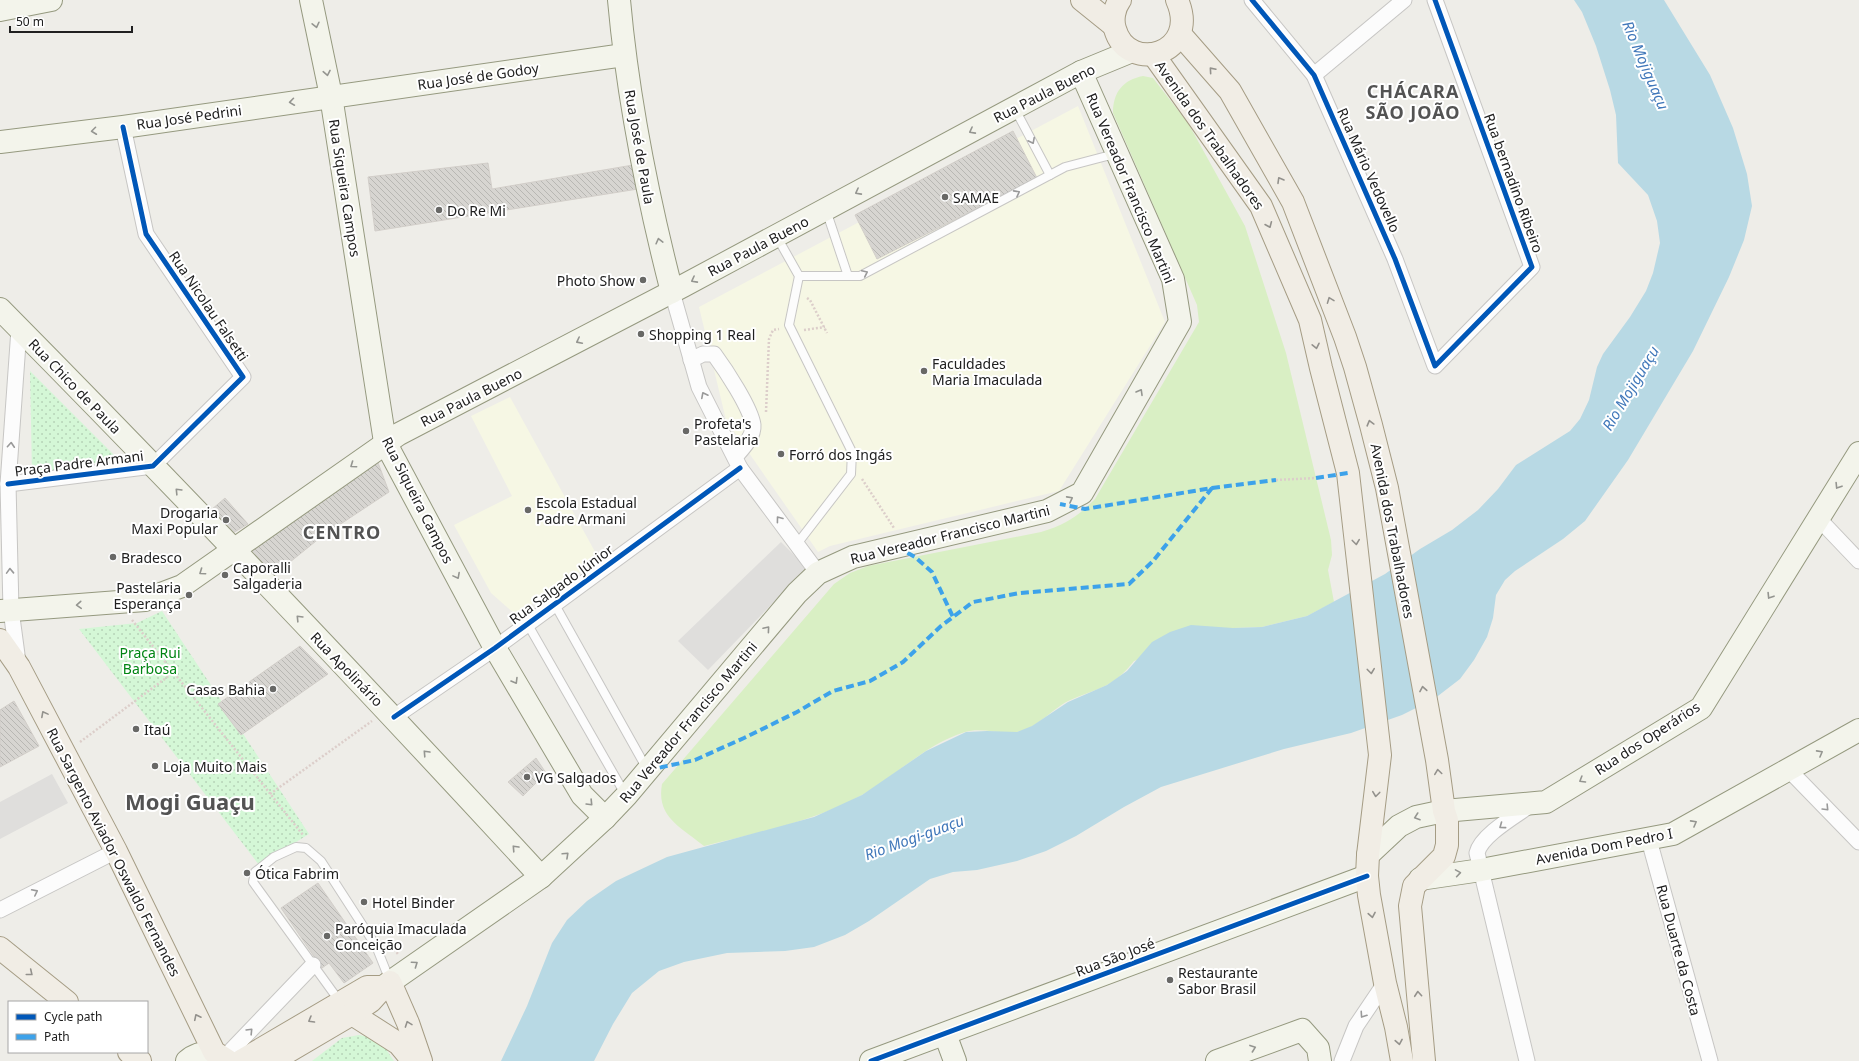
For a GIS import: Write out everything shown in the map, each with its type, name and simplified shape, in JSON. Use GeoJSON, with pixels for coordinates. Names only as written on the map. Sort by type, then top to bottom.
{"type":"FeatureCollection","features":[{"type":"Feature","properties":{"kind":"main road"},"geometry":{"type":"LineString","coordinates":[[0,10],[51,0]]}},
{"type":"Feature","properties":{"kind":"main road","name":"Rua Siqueira Campos"},"geometry":{"type":"LineString","coordinates":[[311,0],[331,96],[385,442],[495,648],[582,795],[605,818]]}},
{"type":"Feature","properties":{"kind":"main road","name":"Rua José de Paula"},"geometry":{"type":"LineString","coordinates":[[619,0],[624,55],[647,189],[672,292]]}},
{"type":"Feature","properties":{"kind":"main road"},"geometry":{"type":"LineString","coordinates":[[1082,0],[1114,25]]}},
{"type":"Feature","properties":{"kind":"main road"},"geometry":{"type":"LineString","coordinates":[[1120,0],[1114,14],[1116,35],[1123,44],[1142,54],[1153,54],[1164,51],[1173,44],[1180,34],[1183,23],[1182,4]]}},
{"type":"Feature","properties":{"kind":"main road","name":"Avenida dos Trabalhadores"},"geometry":{"type":"LineString","coordinates":[[1180,34],[1230,91],[1293,202],[1355,367],[1388,488],[1430,728],[1437,760],[1448,832],[1444,856],[1414,886],[1410,906],[1424,1061]]}},
{"type":"Feature","properties":{"kind":"main road","name":"Rua Paula Bueno"},"geometry":{"type":"LineString","coordinates":[[234,550],[385,442],[672,292],[1081,72],[1132,50]]}},
{"type":"Feature","properties":{"kind":"main road","name":"Avenida dos Trabalhadores"},"geometry":{"type":"LineString","coordinates":[[1153,54],[1261,206],[1310,320],[1348,473],[1380,755],[1368,866],[1369,895],[1385,983],[1396,1027],[1402,1061]]}},
{"type":"Feature","properties":{"kind":"main road","name":"Rua José de Godoy"},"geometry":{"type":"LineString","coordinates":[[331,96],[624,55]]}},
{"type":"Feature","properties":{"kind":"main road","name":"Rua Vereador Francisco Martini"},"geometry":{"type":"LineString","coordinates":[[387,984],[541,877],[605,818],[626,796],[797,593],[818,573],[853,557],[1047,512],[1082,493],[1180,322],[1174,279],[1081,72]]}},
{"type":"Feature","properties":{"kind":"main road","name":"Rua José Pedrini"},"geometry":{"type":"LineString","coordinates":[[0,142],[123,127],[331,96]]}},
{"type":"Feature","properties":{"kind":"main road","name":"Rua Chico de Paula"},"geometry":{"type":"LineString","coordinates":[[0,309],[234,550]]}},
{"type":"Feature","properties":{"kind":"main road","name":"Rua dos Operários"},"geometry":{"type":"LineString","coordinates":[[1368,866],[1399,826],[1416,817],[1444,811],[1546,802],[1701,708],[1859,453]]}},
{"type":"Feature","properties":{"kind":"main road"},"geometry":{"type":"LineString","coordinates":[[6,611],[145,600],[182,586],[234,550]]}},
{"type":"Feature","properties":{"kind":"main road","name":"Rua Apolinário"},"geometry":{"type":"LineString","coordinates":[[234,550],[390,714],[541,877]]}},
{"type":"Feature","properties":{"kind":"main road","name":"Rua Sargento Aviador Oswaldo Fernandes"},"geometry":{"type":"LineString","coordinates":[[0,640],[19,667],[225,1059]]}},
{"type":"Feature","properties":{"kind":"main road","name":"Avenida Dom Pedro I"},"geometry":{"type":"LineString","coordinates":[[1420,880],[1649,840],[1673,834],[1859,730]]}},
{"type":"Feature","properties":{"kind":"main road","name":"Rua São José"},"geometry":{"type":"LineString","coordinates":[[871,1061],[945,1034],[1368,866]]}},
{"type":"Feature","properties":{"kind":"main road"},"geometry":{"type":"LineString","coordinates":[[0,948],[66,1001]]}},
{"type":"Feature","properties":{"kind":"main road"},"geometry":{"type":"LineString","coordinates":[[187,1061],[200,1053],[225,1059],[346,1009],[371,1001],[387,984],[408,1023],[421,1061]]}},
{"type":"Feature","properties":{"kind":"main road"},"geometry":{"type":"LineString","coordinates":[[272,1061],[346,1009]]}},
{"type":"Feature","properties":{"kind":"main road"},"geometry":{"type":"LineString","coordinates":[[346,1009],[399,1044],[413,1061]]}},
{"type":"Feature","properties":{"kind":"main road"},"geometry":{"type":"LineString","coordinates":[[1217,1061],[1302,1030],[1318,1048],[1320,1061]]}},
{"type":"Feature","properties":{"kind":"main road"},"geometry":{"type":"LineString","coordinates":[[945,1034],[955,1061]]}},
{"type":"Feature","properties":{"kind":"street","name":"Rua Mário Vedovello"},"geometry":{"type":"LineString","coordinates":[[1252,0],[1314,75],[1395,259],[1436,366]]}},
{"type":"Feature","properties":{"kind":"street"},"geometry":{"type":"LineString","coordinates":[[1314,75],[1404,0]]}},
{"type":"Feature","properties":{"kind":"street","name":"Rua bernadino Ribeiro"},"geometry":{"type":"LineString","coordinates":[[1435,0],[1532,267],[1436,366]]}},
{"type":"Feature","properties":{"kind":"street","name":"Rua Nicolau Falsetti"},"geometry":{"type":"LineString","coordinates":[[123,127],[146,234],[243,377],[153,466]]}},
{"type":"Feature","properties":{"kind":"street"},"geometry":{"type":"LineString","coordinates":[[672,292],[699,387],[737,462],[818,573]]}},
{"type":"Feature","properties":{"kind":"street","name":"Praça Padre Armani"},"geometry":{"type":"LineString","coordinates":[[19,328],[8,484],[153,466]]}},
{"type":"Feature","properties":{"kind":"street"},"geometry":{"type":"LineString","coordinates":[[691,360],[703,354],[714,354],[743,401],[753,426]]}},
{"type":"Feature","properties":{"kind":"street","name":"Rua Salgado Júnior"},"geometry":{"type":"LineString","coordinates":[[390,714],[495,648],[737,462],[747,443],[753,426]]}},
{"type":"Feature","properties":{"kind":"street"},"geometry":{"type":"LineString","coordinates":[[8,484],[6,611],[19,667]]}},
{"type":"Feature","properties":{"kind":"street"},"geometry":{"type":"LineString","coordinates":[[1818,518],[1859,561]]}},
{"type":"Feature","properties":{"kind":"street"},"geometry":{"type":"LineString","coordinates":[[1789,770],[1859,842]]}},
{"type":"Feature","properties":{"kind":"street"},"geometry":{"type":"LineString","coordinates":[[1527,1061],[1477,853],[1478,847],[1484,839],[1533,803]]}},
{"type":"Feature","properties":{"kind":"street","name":"Rua Duarte da Costa"},"geometry":{"type":"LineString","coordinates":[[1649,840],[1710,1061]]}},
{"type":"Feature","properties":{"kind":"street"},"geometry":{"type":"LineString","coordinates":[[0,910],[116,851]]}},
{"type":"Feature","properties":{"kind":"street"},"geometry":{"type":"LineString","coordinates":[[225,1059],[313,966]]}},
{"type":"Feature","properties":{"kind":"street"},"geometry":{"type":"LineString","coordinates":[[1342,1061],[1356,1026],[1385,983]]}},
{"type":"Feature","properties":{"kind":"lane"},"geometry":{"type":"LineString","coordinates":[[1015,108],[1050,175]]}},
{"type":"Feature","properties":{"kind":"lane"},"geometry":{"type":"LineString","coordinates":[[798,276],[860,276],[1065,167],[1108,156],[1118,156]]}},
{"type":"Feature","properties":{"kind":"lane"},"geometry":{"type":"LineString","coordinates":[[826,209],[848,276]]}},
{"type":"Feature","properties":{"kind":"lane"},"geometry":{"type":"LineString","coordinates":[[776,236],[798,276],[789,325],[852,452],[851,474],[797,544]]}},
{"type":"Feature","properties":{"kind":"lane"},"geometry":{"type":"LineString","coordinates":[[554,603],[648,770]]}},
{"type":"Feature","properties":{"kind":"lane"},"geometry":{"type":"LineString","coordinates":[[527,623],[626,796]]}},
{"type":"Feature","properties":{"kind":"lane"},"geometry":{"type":"LineString","coordinates":[[346,1009],[313,966],[253,882],[255,872],[262,865],[296,847],[306,848],[321,861],[376,946],[387,984]]}},
{"type":"Feature","properties":{"kind":"path"},"geometry":{"type":"LineString","coordinates":[[795,294],[810,300],[827,333]]}},
{"type":"Feature","properties":{"kind":"path"},"geometry":{"type":"LineString","coordinates":[[753,426],[766,416],[769,339],[773,330],[824,327]]}},
{"type":"Feature","properties":{"kind":"path"},"geometry":{"type":"LineString","coordinates":[[851,464],[906,545]]}},
{"type":"Feature","properties":{"kind":"path"},"geometry":{"type":"LineString","coordinates":[[1276,480],[1316,478]]}},
{"type":"Feature","properties":{"kind":"path"},"geometry":{"type":"LineString","coordinates":[[118,602],[305,837]]}},
{"type":"Feature","properties":{"kind":"path"},"geometry":{"type":"LineString","coordinates":[[65,754],[174,672]]}},
{"type":"Feature","properties":{"kind":"path"},"geometry":{"type":"LineString","coordinates":[[270,794],[390,714]]}},
{"type":"Feature","properties":{"kind":"path"},"geometry":{"type":"LineString","coordinates":[[384,937],[409,969]]}},
{"type":"Feature","properties":{"kind":"shaded area","name":"Faculdades Maria Imaculada"},"geometry":{"type":"Polygon","coordinates":[[[1078,106],[1165,322],[1059,491],[830,546],[818,552],[726,420],[699,307],[1078,106]]]}},
{"type":"Feature","properties":{"kind":"shaded area","name":"Escola Estadual Padre Armani"},"geometry":{"type":"Polygon","coordinates":[[[510,397],[599,559],[516,615],[491,593],[454,525],[512,496],[471,416],[510,397]]]}},
{"type":"Feature","properties":{"kind":"shaded area"},"geometry":{"type":"Polygon","coordinates":[[[781,542],[807,568],[708,670],[678,641],[781,542]]]}},
{"type":"Feature","properties":{"kind":"shaded area"},"geometry":{"type":"Polygon","coordinates":[[[52,774],[68,803],[0,839],[0,802],[52,774]]]}},
{"type":"Feature","properties":{"kind":"green space"},"geometry":{"type":"Polygon","coordinates":[[[1143,76],[1153,78],[1188,123],[1245,226],[1286,353],[1331,540],[1332,555],[1328,570],[1334,602],[1307,616],[1262,627],[1233,628],[1134,661],[1111,683],[1068,701],[1031,727],[1011,733],[978,730],[965,732],[951,737],[924,752],[862,795],[824,813],[784,826],[704,846],[679,827],[667,813],[663,805],[661,795],[662,784],[834,584],[850,573],[868,566],[1041,532],[1064,523],[1076,516],[1095,499],[1199,322],[1197,305],[1113,113],[1113,106],[1120,88],[1130,81],[1143,76]]]}},
{"type":"Feature","properties":{"kind":"green space"},"geometry":{"type":"Polygon","coordinates":[[[30,371],[118,459],[32,474],[30,371]]]}},
{"type":"Feature","properties":{"kind":"green space","name":"Praça Rui Barbosa"},"geometry":{"type":"Polygon","coordinates":[[[162,611],[309,834],[259,865],[79,629],[137,623],[162,611]]]}},
{"type":"Feature","properties":{"kind":"green space"},"geometry":{"type":"Polygon","coordinates":[[[359,1035],[379,1039],[394,1061],[312,1061],[342,1038],[359,1035]]]}},
{"type":"Feature","properties":{"kind":"water"},"geometry":{"type":"Polygon","coordinates":[[[1574,0],[1664,0],[1710,75],[1733,128],[1747,174],[1752,206],[1744,240],[1729,277],[1693,351],[1628,460],[1585,521],[1563,539],[1515,571],[1505,580],[1496,595],[1493,618],[1487,637],[1474,660],[1460,679],[1434,699],[1402,715],[1351,733],[1284,749],[1161,787],[1076,836],[1046,851],[1017,861],[977,870],[953,872],[930,879],[869,921],[845,935],[814,947],[785,951],[727,953],[684,962],[659,971],[632,993],[613,1024],[594,1061],[501,1061],[527,1006],[552,943],[567,920],[587,901],[616,881],[667,857],[814,817],[862,795],[926,751],[966,732],[1017,732],[1032,726],[1068,702],[1107,685],[1127,671],[1152,642],[1170,632],[1191,625],[1233,628],[1262,627],[1307,616],[1385,574],[1420,549],[1452,530],[1478,510],[1498,489],[1516,465],[1570,431],[1580,419],[1589,400],[1597,367],[1603,354],[1630,317],[1646,291],[1653,273],[1660,243],[1657,221],[1648,195],[1618,163],[1616,115],[1610,90],[1596,46],[1582,12],[1574,0]]]}},
{"type":"Feature","properties":{"kind":"building","name":"SAMAE"},"geometry":{"type":"Polygon","coordinates":[[[1013,131],[1037,178],[877,259],[855,215],[1013,131]]]}},
{"type":"Feature","properties":{"kind":"building","name":"Do Re Mi"},"geometry":{"type":"Polygon","coordinates":[[[488,163],[492,189],[633,165],[638,189],[375,231],[368,177],[488,163]]]}},
{"type":"Feature","properties":{"kind":"building"},"geometry":{"type":"Polygon","coordinates":[[[377,460],[389,492],[321,537],[269,579],[239,556],[377,460]]]}},
{"type":"Feature","properties":{"kind":"building","name":"Drogaria Maxi Popular"},"geometry":{"type":"Polygon","coordinates":[[[225,498],[248,524],[226,537],[204,516],[225,498]]]}},
{"type":"Feature","properties":{"kind":"building","name":"Casas Bahia"},"geometry":{"type":"Polygon","coordinates":[[[300,646],[328,674],[241,735],[218,704],[300,646]]]}},
{"type":"Feature","properties":{"kind":"building"},"geometry":{"type":"Polygon","coordinates":[[[14,701],[39,746],[0,767],[0,710],[14,701]]]}},
{"type":"Feature","properties":{"kind":"building","name":"VG Salgados"},"geometry":{"type":"Polygon","coordinates":[[[536,758],[546,773],[523,796],[508,782],[536,758]]]}},
{"type":"Feature","properties":{"kind":"building","name":"Paróquia Imaculada Conceição"},"geometry":{"type":"Polygon","coordinates":[[[318,883],[373,963],[344,983],[329,963],[322,968],[281,908],[318,883]]]}},
{"type":"Feature","properties":{"kind":"marked path"},"geometry":{"type":"LineString","coordinates":[[1316,478],[1348,473]]}},
{"type":"Feature","properties":{"kind":"marked path"},"geometry":{"type":"LineString","coordinates":[[1212,488],[1276,480]]}},
{"type":"Feature","properties":{"kind":"marked path"},"geometry":{"type":"LineString","coordinates":[[648,770],[695,760],[797,712],[833,691],[870,681],[903,662],[941,626],[973,602],[1020,593],[1129,584],[1153,561],[1212,488],[1085,509],[1060,504]]}},
{"type":"Feature","properties":{"kind":"marked path"},"geometry":{"type":"LineString","coordinates":[[897,547],[915,557],[932,572],[953,617]]}},
{"type":"Feature","properties":{"kind":"cycle path"},"geometry":{"type":"LineString","coordinates":[[1252,0],[1314,75],[1395,259],[1435,366],[1532,267],[1435,0]]}},
{"type":"Feature","properties":{"kind":"cycle path"},"geometry":{"type":"LineString","coordinates":[[8,484],[153,466],[243,377],[146,234],[123,127]]}},
{"type":"Feature","properties":{"kind":"cycle path"},"geometry":{"type":"LineString","coordinates":[[394,717],[495,648],[740,468]]}},
{"type":"Feature","properties":{"kind":"cycle path"},"geometry":{"type":"LineString","coordinates":[[871,1061],[1367,876]]}},
{"type":"Feature","properties":{"kind":"place","name":"SAMAE"},"geometry":{"type":"Point","coordinates":[945,197]}},
{"type":"Feature","properties":{"kind":"place","name":"Do Re Mi"},"geometry":{"type":"Point","coordinates":[439,210]}},
{"type":"Feature","properties":{"kind":"place","name":"Photo Show"},"geometry":{"type":"Point","coordinates":[643,280]}},
{"type":"Feature","properties":{"kind":"place","name":"Shopping 1 Real"},"geometry":{"type":"Point","coordinates":[641,334]}},
{"type":"Feature","properties":{"kind":"place","name":"Faculdades Maria Imaculada"},"geometry":{"type":"Point","coordinates":[924,371]}},
{"type":"Feature","properties":{"kind":"place","name":"Profeta's Pastelaria"},"geometry":{"type":"Point","coordinates":[686,431]}},
{"type":"Feature","properties":{"kind":"place","name":"Forró dos Ingás"},"geometry":{"type":"Point","coordinates":[781,454]}},
{"type":"Feature","properties":{"kind":"place","name":"Escola Estadual Padre Armani"},"geometry":{"type":"Point","coordinates":[528,510]}},
{"type":"Feature","properties":{"kind":"place","name":"Drogaria Maxi Popular"},"geometry":{"type":"Point","coordinates":[226,520]}},
{"type":"Feature","properties":{"kind":"place","name":"Bradesco"},"geometry":{"type":"Point","coordinates":[113,557]}},
{"type":"Feature","properties":{"kind":"place","name":"Caporalli Salgaderia"},"geometry":{"type":"Point","coordinates":[225,575]}},
{"type":"Feature","properties":{"kind":"place","name":"Pastelaria Esperança"},"geometry":{"type":"Point","coordinates":[189,595]}},
{"type":"Feature","properties":{"kind":"place","name":"Casas Bahia"},"geometry":{"type":"Point","coordinates":[273,689]}},
{"type":"Feature","properties":{"kind":"place","name":"Itaú"},"geometry":{"type":"Point","coordinates":[136,729]}},
{"type":"Feature","properties":{"kind":"place","name":"Loja Muito Mais"},"geometry":{"type":"Point","coordinates":[155,766]}},
{"type":"Feature","properties":{"kind":"place","name":"VG Salgados"},"geometry":{"type":"Point","coordinates":[527,777]}},
{"type":"Feature","properties":{"kind":"place","name":"Ótica Fabrim"},"geometry":{"type":"Point","coordinates":[247,873]}},
{"type":"Feature","properties":{"kind":"place","name":"Hotel Binder"},"geometry":{"type":"Point","coordinates":[364,902]}},
{"type":"Feature","properties":{"kind":"place","name":"Paróquia Imaculada Conceição"},"geometry":{"type":"Point","coordinates":[327,936]}},
{"type":"Feature","properties":{"kind":"place","name":"Restaurante Sabor Brasil"},"geometry":{"type":"Point","coordinates":[1170,980]}},
{"type":"Feature","properties":{"kind":"district","name":"CHÁCARA SÃO JOÃO"},"geometry":{"type":"Point","coordinates":[1413,101]}},
{"type":"Feature","properties":{"kind":"district","name":"CENTRO"},"geometry":{"type":"Point","coordinates":[342,532]}},
{"type":"Feature","properties":{"kind":"district","name":"Mogi Guaçu"},"geometry":{"type":"Point","coordinates":[190,801]}},
{"type":"Feature","properties":{"kind":"water label","name":"Rio Mojiguaçu"},"geometry":{"type":"Point","coordinates":[1646,65]}},
{"type":"Feature","properties":{"kind":"water label","name":"Rio Mojiguaçu"},"geometry":{"type":"Point","coordinates":[1630,388]}},
{"type":"Feature","properties":{"kind":"water label","name":"Rio Mogi-guaçu"},"geometry":{"type":"Point","coordinates":[914,837]}}]}
